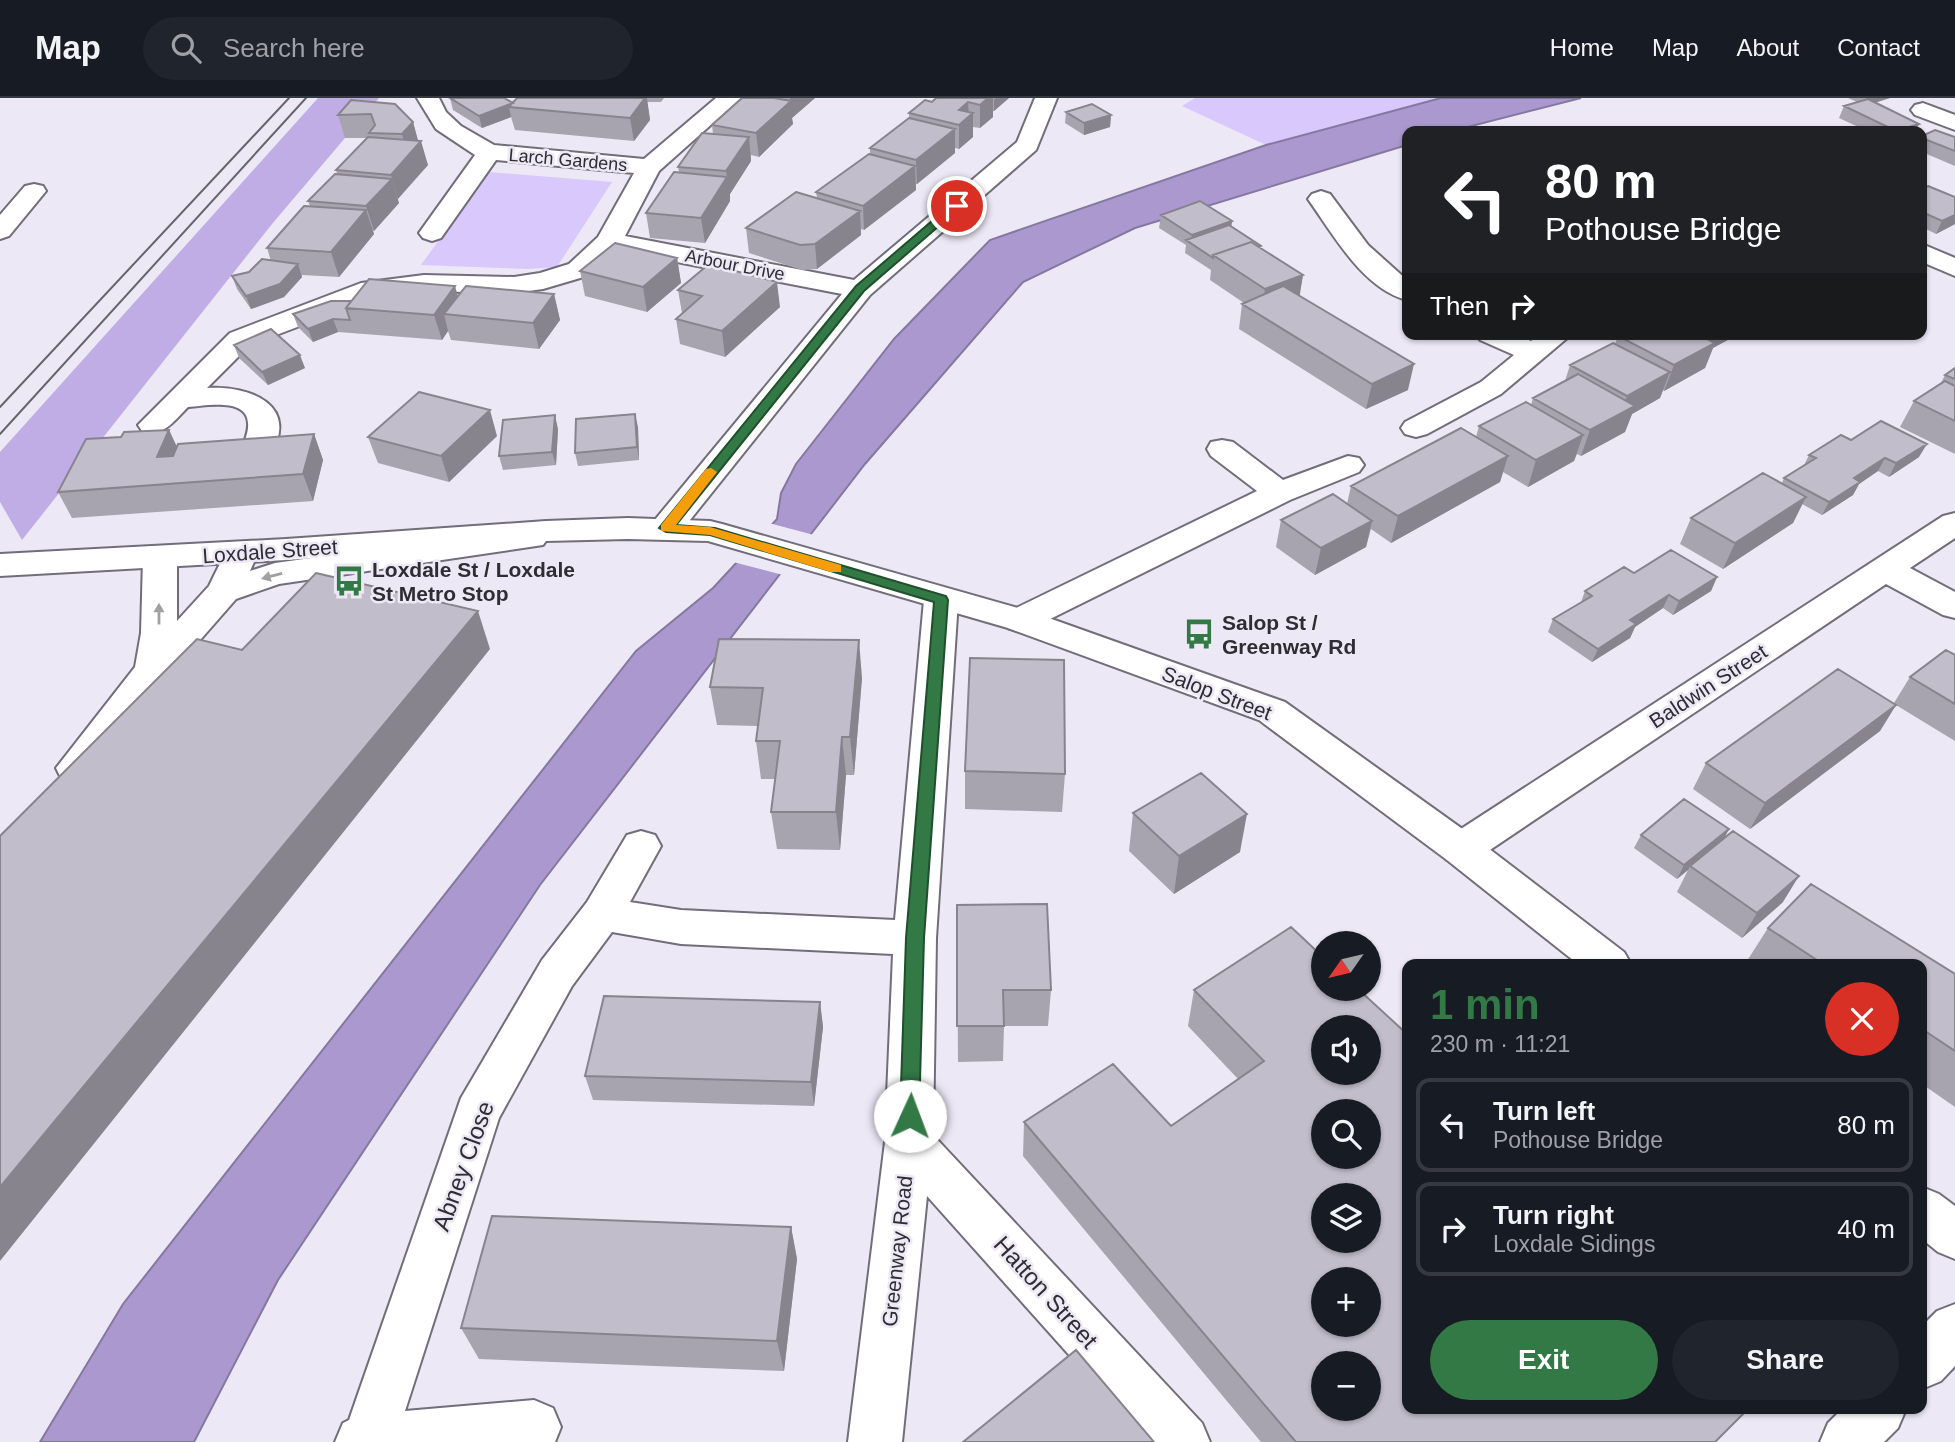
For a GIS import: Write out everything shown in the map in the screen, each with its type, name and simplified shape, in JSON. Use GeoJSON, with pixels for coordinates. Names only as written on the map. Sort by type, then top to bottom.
{"type":"FeatureCollection","features":[{"type":"Feature","properties":{"kind":"street","name":"Larch Gardens"},"geometry":{"type":"LineString","coordinates":[[428,98],[432,112],[467,143],[489,152],[649,167]]}},
{"type":"Feature","properties":{"kind":"street"},"geometry":{"type":"LineString","coordinates":[[153,425],[240,339],[371,289],[424,283],[514,285],[543,281],[578,270],[609,241],[649,167],[730,98]]}},
{"type":"Feature","properties":{"kind":"street"},"geometry":{"type":"LineString","coordinates":[[666,528],[860,289],[1028,145],[1046,98]]}},
{"type":"Feature","properties":{"kind":"street"},"geometry":{"type":"LineString","coordinates":[[1955,102],[1923,110],[1955,123]]}},
{"type":"Feature","properties":{"kind":"street"},"geometry":{"type":"LineString","coordinates":[[432,233],[489,152]]}},
{"type":"Feature","properties":{"kind":"street"},"geometry":{"type":"LineString","coordinates":[[0,231],[34,191]]}},
{"type":"Feature","properties":{"kind":"street"},"geometry":{"type":"LineString","coordinates":[[1321,199],[1360,252],[1390,282],[1402,289]]}},
{"type":"Feature","properties":{"kind":"street","name":"Arbour Drive"},"geometry":{"type":"LineString","coordinates":[[609,241],[860,289]]}},
{"type":"Feature","properties":{"kind":"street"},"geometry":{"type":"LineString","coordinates":[[1927,254],[1955,268]]}},
{"type":"Feature","properties":{"kind":"street"},"geometry":{"type":"LineString","coordinates":[[1503,340],[1534,354]]}},
{"type":"Feature","properties":{"kind":"street"},"geometry":{"type":"LineString","coordinates":[[1416,428],[1490,388],[1551,340]]}},
{"type":"Feature","properties":{"kind":"street"},"geometry":{"type":"LineString","coordinates":[[180,399],[232,397],[247,400],[258,407],[264,421],[257,451]]}},
{"type":"Feature","properties":{"kind":"street"},"geometry":{"type":"LineString","coordinates":[[1223,449],[1279,493]]}},
{"type":"Feature","properties":{"kind":"street"},"geometry":{"type":"LineString","coordinates":[[1020,620],[1279,493],[1348,465]]}},
{"type":"Feature","properties":{"kind":"street","name":"Baldwin Street"},"geometry":{"type":"LineString","coordinates":[[1461,849],[1955,523]]}},
{"type":"Feature","properties":{"kind":"street","name":"Loxdale Street"},"geometry":{"type":"LineString","coordinates":[[0,565],[666,528],[710,531],[941,600]]}},
{"type":"Feature","properties":{"kind":"street"},"geometry":{"type":"LineString","coordinates":[[224,591],[275,574],[582,531]]}},
{"type":"Feature","properties":{"kind":"street"},"geometry":{"type":"LineString","coordinates":[[52,797],[153,670],[224,591],[241,553]]}},
{"type":"Feature","properties":{"kind":"street"},"geometry":{"type":"LineString","coordinates":[[153,670],[159,633],[160,558]]}},
{"type":"Feature","properties":{"kind":"street"},"geometry":{"type":"LineString","coordinates":[[1885,569],[1955,607]]}},
{"type":"Feature","properties":{"kind":"street","name":"Salop Street"},"geometry":{"type":"LineString","coordinates":[[941,600],[1020,620],[1272,711],[1461,849],[1603,959]]}},
{"type":"Feature","properties":{"kind":"street","name":"Greenway Road"},"geometry":{"type":"LineString","coordinates":[[875,1442],[909,1142],[915,938],[941,600]]}},
{"type":"Feature","properties":{"kind":"street","name":"Abney Close"},"geometry":{"type":"LineString","coordinates":[[534,1427],[365,1441],[477,1114],[557,973],[602,914],[641,846]]}},
{"type":"Feature","properties":{"kind":"street"},"geometry":{"type":"LineString","coordinates":[[602,914],[681,927],[915,938]]}},
{"type":"Feature","properties":{"kind":"street","name":"Hatton Street"},"geometry":{"type":"LineString","coordinates":[[909,1142],[1183,1442]]}},
{"type":"Feature","properties":{"kind":"street"},"geometry":{"type":"LineString","coordinates":[[1927,1214],[1955,1236]]}},
{"type":"Feature","properties":{"kind":"street"},"geometry":{"type":"LineString","coordinates":[[1927,1358],[1955,1329]]}},
{"type":"Feature","properties":{"kind":"street"},"geometry":{"type":"LineString","coordinates":[[1847,1442],[1873,1414]]}},
{"type":"Feature","properties":{"kind":"shaded area"},"geometry":{"type":"Polygon","coordinates":[[[318,98],[379,98],[272,224],[22,540],[0,502],[0,452],[318,98]]]}},
{"type":"Feature","properties":{"kind":"shaded area"},"geometry":{"type":"Polygon","coordinates":[[[1195,98],[1441,98],[1266,145],[1182,106],[1195,98]]]}},
{"type":"Feature","properties":{"kind":"shaded area"},"geometry":{"type":"Polygon","coordinates":[[[1441,98],[1581,98],[1472,126],[1402,126],[1402,147],[1135,228],[1023,282],[865,464],[540,885],[278,1280],[194,1442],[40,1442],[123,1304],[636,651],[713,588],[777,519],[781,493],[796,464],[894,339],[990,240],[1266,145],[1441,98]]]}},
{"type":"Feature","properties":{"kind":"shaded area"},"geometry":{"type":"Polygon","coordinates":[[[488,172],[612,182],[557,267],[528,269],[421,265],[488,172]]]}},
{"type":"Feature","properties":{"kind":"pier"},"geometry":{"type":"Polygon","coordinates":[[[769,523],[814,535],[783,575],[733,562],[769,523]]]}},
{"type":"Feature","properties":{"kind":"building"},"geometry":{"type":"Polygon","coordinates":[[[450,98],[504,98],[513,103],[479,116],[450,98]]]}},
{"type":"Feature","properties":{"kind":"building"},"geometry":{"type":"Polygon","coordinates":[[[517,98],[645,98],[630,118],[509,107],[517,98]]]}},
{"type":"Feature","properties":{"kind":"building"},"geometry":{"type":"Polygon","coordinates":[[[742,98],[791,101],[756,133],[712,125],[742,98]]]}},
{"type":"Feature","properties":{"kind":"building"},"geometry":{"type":"Polygon","coordinates":[[[936,98],[988,98],[980,105],[968,102],[959,110],[973,113],[959,125],[909,113],[925,100],[932,102],[936,98]]]}},
{"type":"Feature","properties":{"kind":"building"},"geometry":{"type":"Polygon","coordinates":[[[1868,99],[1919,124],[1886,126],[1844,106],[1868,99]]]}},
{"type":"Feature","properties":{"kind":"building"},"geometry":{"type":"Polygon","coordinates":[[[351,100],[395,104],[413,122],[402,134],[369,133],[375,125],[371,114],[338,115],[351,100]]]}},
{"type":"Feature","properties":{"kind":"building"},"geometry":{"type":"Polygon","coordinates":[[[1092,104],[1111,115],[1084,123],[1066,112],[1092,104]]]}},
{"type":"Feature","properties":{"kind":"building"},"geometry":{"type":"Polygon","coordinates":[[[909,118],[955,129],[916,160],[870,148],[909,118]]]}},
{"type":"Feature","properties":{"kind":"building"},"geometry":{"type":"Polygon","coordinates":[[[1935,130],[1955,137],[1955,151],[1927,140],[1927,134],[1935,130]]]}},
{"type":"Feature","properties":{"kind":"building"},"geometry":{"type":"Polygon","coordinates":[[[702,133],[749,137],[726,171],[678,167],[702,133]]]}},
{"type":"Feature","properties":{"kind":"building"},"geometry":{"type":"Polygon","coordinates":[[[368,137],[421,141],[391,175],[336,170],[368,137]]]}},
{"type":"Feature","properties":{"kind":"building"},"geometry":{"type":"Polygon","coordinates":[[[869,154],[915,166],[863,206],[816,192],[869,154]]]}},
{"type":"Feature","properties":{"kind":"building"},"geometry":{"type":"Polygon","coordinates":[[[674,172],[727,177],[701,218],[646,213],[674,172]]]}},
{"type":"Feature","properties":{"kind":"building"},"geometry":{"type":"Polygon","coordinates":[[[335,174],[392,179],[366,206],[308,201],[335,174]]]}},
{"type":"Feature","properties":{"kind":"building"},"geometry":{"type":"Polygon","coordinates":[[[1927,186],[1955,197],[1955,215],[1942,221],[1927,214],[1927,186]]]}},
{"type":"Feature","properties":{"kind":"building"},"geometry":{"type":"Polygon","coordinates":[[[796,192],[860,211],[815,244],[800,245],[746,228],[796,192]]]}},
{"type":"Feature","properties":{"kind":"building"},"geometry":{"type":"Polygon","coordinates":[[[1200,201],[1232,221],[1192,235],[1161,215],[1200,201]]]}},
{"type":"Feature","properties":{"kind":"building"},"geometry":{"type":"Polygon","coordinates":[[[304,206],[366,210],[331,252],[267,248],[304,206]]]}},
{"type":"Feature","properties":{"kind":"building"},"geometry":{"type":"Polygon","coordinates":[[[1229,225],[1261,246],[1251,242],[1213,255],[1213,258],[1186,240],[1229,225]]]}},
{"type":"Feature","properties":{"kind":"building"},"geometry":{"type":"Polygon","coordinates":[[[1251,242],[1303,275],[1265,289],[1213,255],[1251,242]]]}},
{"type":"Feature","properties":{"kind":"building"},"geometry":{"type":"Polygon","coordinates":[[[615,243],[677,258],[643,287],[580,271],[615,243]]]}},
{"type":"Feature","properties":{"kind":"building"},"geometry":{"type":"Polygon","coordinates":[[[262,259],[298,264],[280,284],[246,296],[232,276],[249,272],[262,259]]]}},
{"type":"Feature","properties":{"kind":"building"},"geometry":{"type":"Polygon","coordinates":[[[709,264],[777,282],[722,331],[676,319],[702,296],[678,290],[709,264]]]}},
{"type":"Feature","properties":{"kind":"building"},"geometry":{"type":"Polygon","coordinates":[[[369,279],[455,286],[434,315],[346,308],[369,279]]]}},
{"type":"Feature","properties":{"kind":"building"},"geometry":{"type":"Polygon","coordinates":[[[466,286],[554,294],[533,323],[444,314],[466,286]]]}},
{"type":"Feature","properties":{"kind":"building"},"geometry":{"type":"Polygon","coordinates":[[[1283,286],[1414,364],[1372,384],[1242,304],[1283,286]]]}},
{"type":"Feature","properties":{"kind":"building"},"geometry":{"type":"Polygon","coordinates":[[[331,301],[351,301],[346,308],[350,320],[333,319],[308,329],[293,314],[331,301]]]}},
{"type":"Feature","properties":{"kind":"building"},"geometry":{"type":"Polygon","coordinates":[[[271,329],[300,355],[262,372],[234,345],[271,329]]]}},
{"type":"Feature","properties":{"kind":"building"},"geometry":{"type":"Polygon","coordinates":[[[1626,340],[1709,340],[1715,343],[1674,365],[1626,340]]]}},
{"type":"Feature","properties":{"kind":"building"},"geometry":{"type":"Polygon","coordinates":[[[1613,343],[1670,372],[1627,396],[1570,365],[1613,343]]]}},
{"type":"Feature","properties":{"kind":"building"},"geometry":{"type":"Polygon","coordinates":[[[1955,368],[1955,379],[1945,375],[1955,368]]]}},
{"type":"Feature","properties":{"kind":"building"},"geometry":{"type":"Polygon","coordinates":[[[1578,374],[1635,406],[1590,430],[1533,398],[1578,374]]]}},
{"type":"Feature","properties":{"kind":"building"},"geometry":{"type":"Polygon","coordinates":[[[1945,381],[1955,386],[1955,421],[1914,401],[1945,381]]]}},
{"type":"Feature","properties":{"kind":"building"},"geometry":{"type":"Polygon","coordinates":[[[419,392],[490,410],[441,456],[368,437],[419,392]]]}},
{"type":"Feature","properties":{"kind":"building"},"geometry":{"type":"Polygon","coordinates":[[[1526,402],[1583,435],[1536,460],[1479,426],[1526,402]]]}},
{"type":"Feature","properties":{"kind":"building"},"geometry":{"type":"Polygon","coordinates":[[[635,414],[637,447],[575,453],[576,419],[635,414]]]}},
{"type":"Feature","properties":{"kind":"building"},"geometry":{"type":"Polygon","coordinates":[[[555,415],[552,452],[499,456],[503,420],[555,415]]]}},
{"type":"Feature","properties":{"kind":"building"},"geometry":{"type":"Polygon","coordinates":[[[1881,421],[1927,444],[1896,463],[1885,458],[1854,478],[1860,482],[1829,502],[1784,478],[1816,458],[1809,455],[1841,435],[1851,440],[1881,421]]]}},
{"type":"Feature","properties":{"kind":"building"},"geometry":{"type":"Polygon","coordinates":[[[1461,428],[1508,456],[1398,516],[1351,486],[1461,428]]]}},
{"type":"Feature","properties":{"kind":"building"},"geometry":{"type":"Polygon","coordinates":[[[169,430],[157,457],[173,456],[178,444],[314,434],[303,474],[58,492],[86,439],[121,437],[124,432],[169,430]]]}},
{"type":"Feature","properties":{"kind":"building"},"geometry":{"type":"Polygon","coordinates":[[[1763,473],[1806,497],[1735,543],[1691,518],[1763,473]]]}},
{"type":"Feature","properties":{"kind":"building"},"geometry":{"type":"Polygon","coordinates":[[[1333,494],[1372,521],[1321,548],[1281,520],[1333,494]]]}},
{"type":"Feature","properties":{"kind":"building"},"geometry":{"type":"Polygon","coordinates":[[[1671,550],[1717,577],[1679,601],[1669,595],[1630,620],[1636,624],[1598,649],[1553,619],[1592,596],[1585,591],[1624,567],[1634,573],[1671,550]]]}},
{"type":"Feature","properties":{"kind":"building"},"geometry":{"type":"Polygon","coordinates":[[[316,573],[478,611],[0,1187],[0,836],[197,639],[242,650],[316,573]]]}},
{"type":"Feature","properties":{"kind":"building"},"geometry":{"type":"Polygon","coordinates":[[[719,639],[859,640],[850,737],[842,737],[836,812],[771,812],[780,741],[756,741],[763,688],[710,687],[719,639]]]}},
{"type":"Feature","properties":{"kind":"building"},"geometry":{"type":"Polygon","coordinates":[[[1946,650],[1955,655],[1955,704],[1910,677],[1946,650]]]}},
{"type":"Feature","properties":{"kind":"building"},"geometry":{"type":"Polygon","coordinates":[[[970,658],[1064,660],[1065,774],[965,771],[970,658]]]}},
{"type":"Feature","properties":{"kind":"building"},"geometry":{"type":"Polygon","coordinates":[[[1838,669],[1896,705],[1765,803],[1706,763],[1838,669]]]}},
{"type":"Feature","properties":{"kind":"building"},"geometry":{"type":"Polygon","coordinates":[[[1201,773],[1247,814],[1179,856],[1133,813],[1201,773]]]}},
{"type":"Feature","properties":{"kind":"building"},"geometry":{"type":"Polygon","coordinates":[[[1684,799],[1729,829],[1684,865],[1641,835],[1684,799]]]}},
{"type":"Feature","properties":{"kind":"building"},"geometry":{"type":"Polygon","coordinates":[[[1733,831],[1799,876],[1757,913],[1690,866],[1733,831]]]}},
{"type":"Feature","properties":{"kind":"building"},"geometry":{"type":"Polygon","coordinates":[[[1811,884],[1955,974],[1955,1051],[1927,1032],[1927,959],[1815,959],[1768,928],[1811,884]]]}},
{"type":"Feature","properties":{"kind":"building"},"geometry":{"type":"Polygon","coordinates":[[[1047,904],[1051,990],[1003,990],[1004,1026],[957,1026],[957,905],[1047,904]]]}},
{"type":"Feature","properties":{"kind":"building"},"geometry":{"type":"Polygon","coordinates":[[[1291,927],[1311,946],[1311,1001],[1371,1001],[1402,1029],[1402,1414],[1743,1414],[1715,1442],[1296,1442],[1024,1122],[1113,1064],[1171,1126],[1264,1061],[1194,990],[1291,927]]]}},
{"type":"Feature","properties":{"kind":"building"},"geometry":{"type":"Polygon","coordinates":[[[604,996],[820,1002],[811,1082],[585,1076],[604,996]]]}},
{"type":"Feature","properties":{"kind":"building"},"geometry":{"type":"Polygon","coordinates":[[[492,1216],[791,1227],[777,1341],[461,1328],[492,1216]]]}},
{"type":"Feature","properties":{"kind":"building"},"geometry":{"type":"Polygon","coordinates":[[[1076,1350],[1154,1442],[963,1442],[1076,1350]]]}},
{"type":"Feature","properties":{"kind":"tram line"},"geometry":{"type":"LineString","coordinates":[[0,407],[289,98]]}},
{"type":"Feature","properties":{"kind":"tram line"},"geometry":{"type":"LineString","coordinates":[[0,434],[306,98]]}},
{"type":"Feature","properties":{"kind":"slow traffic"},"geometry":{"type":"LineString","coordinates":[[711,472],[666,528],[710,531],[836,569]]}},
{"type":"Feature","properties":{"kind":"place","name":"Loxdale St / Loxdale St Metro Stop"},"geometry":{"type":"Point","coordinates":[349,581]}},
{"type":"Feature","properties":{"kind":"place","name":"Salop St / Greenway Rd"},"geometry":{"type":"Point","coordinates":[1199,634]}},
{"type":"Feature","properties":{"kind":"route"},"geometry":{"type":"LineString","coordinates":[[910,1116],[915,938],[941,600],[710,531],[666,528],[860,289],[957,206]]}}]}
